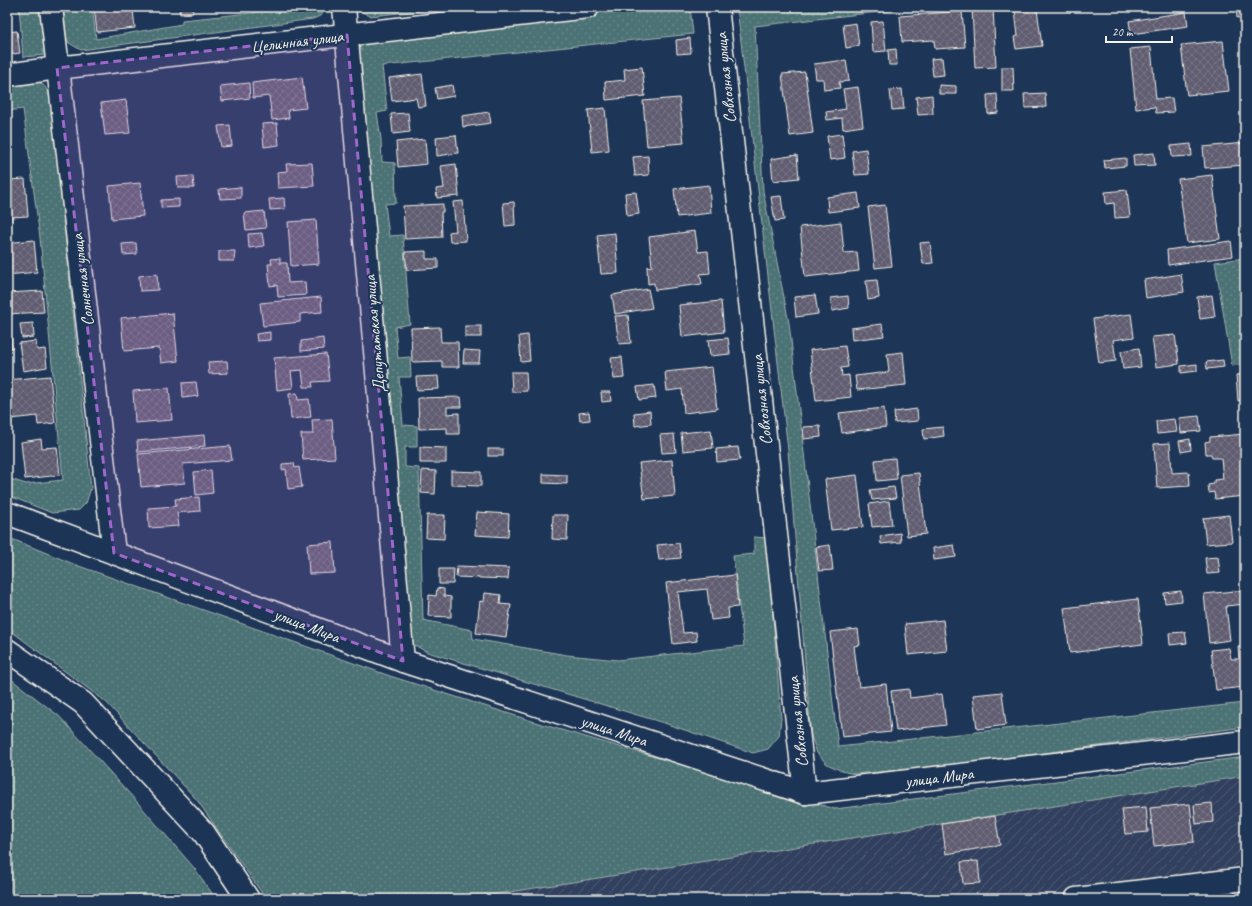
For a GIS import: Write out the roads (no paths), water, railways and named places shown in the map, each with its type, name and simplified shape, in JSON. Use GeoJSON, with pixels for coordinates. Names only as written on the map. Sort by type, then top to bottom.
{"type":"FeatureCollection","features":[{"type":"Feature","properties":{"kind":"street","name":"Солнечная улица"},"geometry":{"type":"LineString","coordinates":[[51,7],[114,553]]}},
{"type":"Feature","properties":{"kind":"street","name":"Депутатская улица"},"geometry":{"type":"LineString","coordinates":[[344,7],[403,661]]}},
{"type":"Feature","properties":{"kind":"street","name":"Целинная улица"},"geometry":{"type":"LineString","coordinates":[[7,75],[588,7]]}},
{"type":"Feature","properties":{"kind":"street","name":"Совхозная улица"},"geometry":{"type":"LineString","coordinates":[[717,7],[805,793]]}},
{"type":"Feature","properties":{"kind":"street","name":"улица Мира"},"geometry":{"type":"LineString","coordinates":[[7,513],[403,661],[805,793],[1245,742]]}},
{"type":"Feature","properties":{"kind":"street"},"geometry":{"type":"LineString","coordinates":[[7,650],[83,703],[204,833],[248,899]]}},
{"type":"Feature","properties":{"kind":"street"},"geometry":{"type":"LineString","coordinates":[[1076,899],[1171,894],[1245,879]]}}]}
